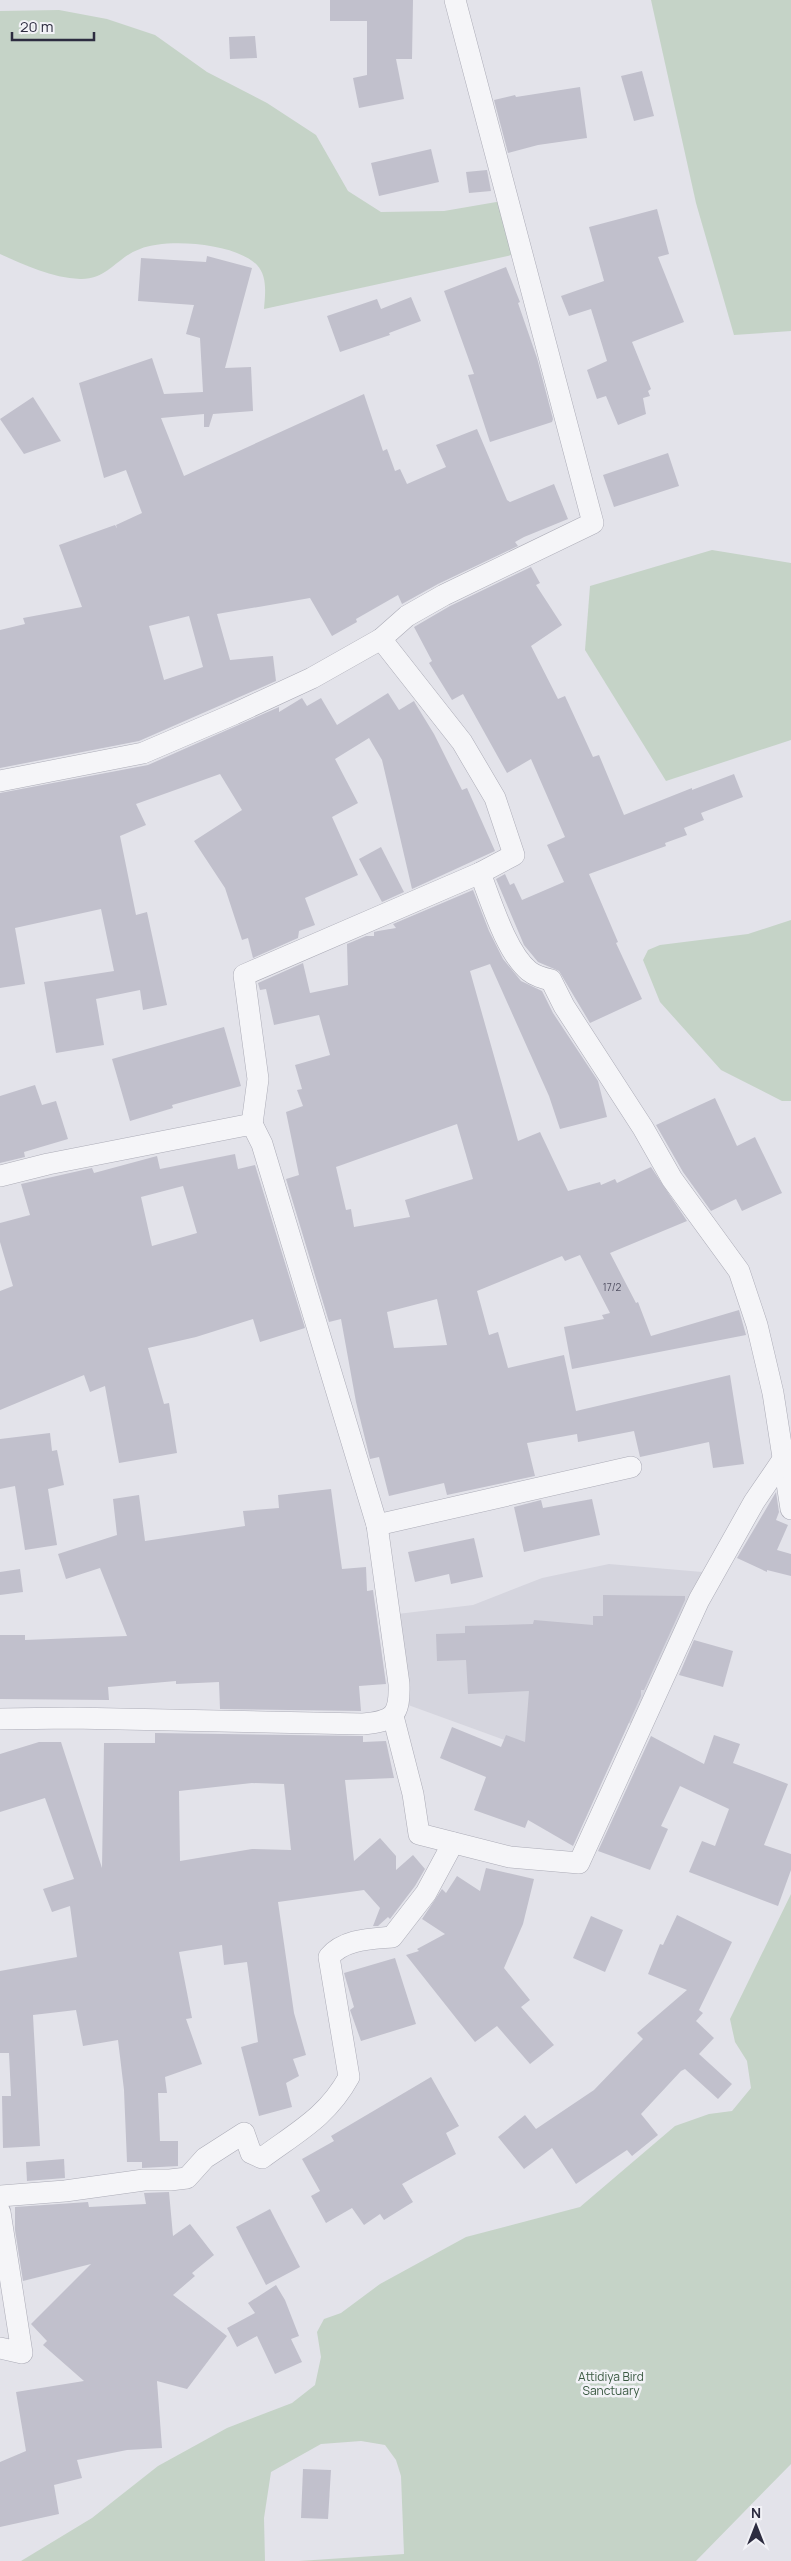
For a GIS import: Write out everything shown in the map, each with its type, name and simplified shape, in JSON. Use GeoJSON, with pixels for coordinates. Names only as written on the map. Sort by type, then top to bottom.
{"type":"FeatureCollection","features":[{"type":"Feature","properties":{"kind":"street"},"geometry":{"type":"LineString","coordinates":[[0,780],[143,753],[312,678],[382,639],[407,616],[444,595],[593,523],[455,0]]}},
{"type":"Feature","properties":{"kind":"street"},"geometry":{"type":"LineString","coordinates":[[0,1719],[71,1718],[363,1724],[382,1722],[393,1716],[400,1702],[377,1525],[264,1153],[252,1124],[258,1079],[244,976],[480,873],[514,855],[495,798],[462,742],[382,639]]}},
{"type":"Feature","properties":{"kind":"street"},"geometry":{"type":"LineString","coordinates":[[480,873],[502,929],[512,948],[529,971],[539,977],[551,980],[564,1006],[643,1128],[672,1179],[739,1271],[757,1325],[771,1383],[791,1509]]}},
{"type":"Feature","properties":{"kind":"street"},"geometry":{"type":"LineString","coordinates":[[0,1176],[48,1164],[252,1124]]}},
{"type":"Feature","properties":{"kind":"street"},"geometry":{"type":"LineString","coordinates":[[393,1716],[413,1794],[419,1834],[510,1857],[579,1863],[699,1600],[754,1502],[784,1458]]}},
{"type":"Feature","properties":{"kind":"street"},"geometry":{"type":"LineString","coordinates":[[377,1525],[631,1467]]}},
{"type":"Feature","properties":{"kind":"street"},"geometry":{"type":"LineString","coordinates":[[0,2196],[65,2191],[144,2180],[187,2178],[205,2158],[244,2133],[251,2153],[262,2158],[298,2135],[340,2094],[349,2077],[329,1957],[336,1950],[362,1940],[392,1937],[426,1893],[453,1843]]}},
{"type":"Feature","properties":{"kind":"street"},"geometry":{"type":"LineString","coordinates":[[0,2212],[22,2353],[0,2348]]}},
{"type":"Feature","properties":{"kind":"shaded area"},"geometry":{"type":"Polygon","coordinates":[[[609,1564],[714,1573],[642,1724],[581,1720],[551,1757],[400,1702],[389,1615],[473,1605],[542,1578],[609,1564]]]}},
{"type":"Feature","properties":{"kind":"green space"},"geometry":{"type":"Polygon","coordinates":[[[651,0],[791,0],[791,331],[734,335],[696,203],[651,0]]]}},
{"type":"Feature","properties":{"kind":"green space"},"geometry":{"type":"Polygon","coordinates":[[[59,10],[107,19],[155,35],[207,72],[267,103],[316,135],[348,191],[381,212],[444,211],[508,200],[521,253],[264,309],[264,281],[257,265],[247,258],[217,247],[183,243],[152,246],[132,253],[98,276],[80,279],[49,274],[0,254],[0,11],[59,10]]]}},
{"type":"Feature","properties":{"kind":"green space"},"geometry":{"type":"Polygon","coordinates":[[[712,550],[791,563],[791,740],[666,781],[585,650],[590,586],[712,550]]]}},
{"type":"Feature","properties":{"kind":"green space"},"geometry":{"type":"Polygon","coordinates":[[[791,920],[791,1101],[782,1101],[721,1070],[660,1002],[643,960],[648,950],[660,945],[748,934],[791,920]]]}},
{"type":"Feature","properties":{"kind":"green space","name":"Attidiya Bird Sanctuary"},"geometry":{"type":"Polygon","coordinates":[[[791,1894],[791,2464],[696,2561],[299,2561],[404,2554],[401,2476],[396,2460],[385,2445],[361,2441],[321,2444],[271,2472],[264,2518],[265,2561],[21,2561],[92,2518],[158,2466],[227,2428],[292,2403],[315,2385],[321,2357],[317,2332],[324,2319],[341,2313],[380,2284],[466,2237],[580,2207],[675,2126],[709,2114],[732,2111],[751,2088],[747,2061],[735,2042],[730,2019],[791,1894]]]}},
{"type":"Feature","properties":{"kind":"building"},"geometry":{"type":"Polygon","coordinates":[[[330,0],[413,0],[412,59],[396,59],[404,99],[359,108],[353,78],[367,75],[367,21],[330,21],[330,0]]]}},
{"type":"Feature","properties":{"kind":"building"},"geometry":{"type":"Polygon","coordinates":[[[255,36],[257,58],[230,59],[229,37],[255,36]]]}},
{"type":"Feature","properties":{"kind":"building"},"geometry":{"type":"Polygon","coordinates":[[[642,71],[654,116],[634,121],[621,76],[642,71]]]}},
{"type":"Feature","properties":{"kind":"building"},"geometry":{"type":"Polygon","coordinates":[[[580,87],[587,138],[538,145],[508,153],[494,100],[515,95],[516,97],[580,87]]]}},
{"type":"Feature","properties":{"kind":"building"},"geometry":{"type":"Polygon","coordinates":[[[431,149],[439,182],[379,196],[371,163],[431,149]]]}},
{"type":"Feature","properties":{"kind":"building"},"geometry":{"type":"Polygon","coordinates":[[[487,170],[491,191],[469,193],[466,172],[487,170]]]}},
{"type":"Feature","properties":{"kind":"building"},"geometry":{"type":"Polygon","coordinates":[[[657,209],[669,254],[658,257],[684,322],[632,342],[651,389],[648,391],[650,396],[643,398],[646,414],[618,425],[606,396],[597,399],[587,370],[607,361],[591,309],[569,316],[561,296],[604,281],[589,227],[657,209]]]}},
{"type":"Feature","properties":{"kind":"building"},"geometry":{"type":"Polygon","coordinates":[[[207,256],[252,268],[225,368],[251,367],[253,411],[213,414],[209,427],[204,427],[204,414],[161,418],[184,476],[364,394],[383,451],[387,449],[395,471],[400,469],[407,484],[446,467],[436,445],[477,429],[507,500],[510,502],[554,484],[568,519],[524,537],[515,542],[518,546],[438,584],[402,604],[398,595],[356,619],[357,622],[332,636],[310,598],[217,614],[230,660],[273,656],[276,681],[139,741],[0,768],[0,630],[25,624],[23,618],[82,607],[59,545],[115,525],[117,528],[116,525],[142,513],[126,470],[104,478],[79,383],[152,358],[164,394],[203,392],[200,338],[186,334],[194,305],[138,301],[141,258],[206,262],[207,256]],[[189,616],[149,626],[164,680],[203,667],[189,616]]]}},
{"type":"Feature","properties":{"kind":"building"},"geometry":{"type":"Polygon","coordinates":[[[506,267],[520,302],[518,303],[537,358],[553,419],[552,422],[490,442],[468,375],[474,374],[444,291],[506,267]]]}},
{"type":"Feature","properties":{"kind":"building"},"geometry":{"type":"Polygon","coordinates":[[[411,297],[421,321],[389,333],[390,335],[340,352],[327,316],[377,299],[381,309],[411,297]]]}},
{"type":"Feature","properties":{"kind":"building"},"geometry":{"type":"Polygon","coordinates":[[[33,397],[61,441],[24,454],[0,419],[33,397]]]}},
{"type":"Feature","properties":{"kind":"building"},"geometry":{"type":"Polygon","coordinates":[[[668,453],[679,486],[614,507],[603,475],[668,453]]]}},
{"type":"Feature","properties":{"kind":"building"},"geometry":{"type":"Polygon","coordinates":[[[531,567],[540,583],[536,585],[562,625],[531,646],[558,699],[565,696],[593,757],[599,755],[624,815],[692,788],[692,790],[734,774],[743,797],[701,813],[704,820],[684,828],[687,835],[665,843],[666,846],[589,874],[618,942],[616,943],[642,999],[590,1023],[559,971],[538,962],[524,945],[496,879],[505,874],[510,885],[514,883],[522,900],[564,882],[547,845],[565,837],[531,759],[507,773],[463,694],[452,700],[429,663],[432,661],[414,627],[450,606],[531,567]]]}},
{"type":"Feature","properties":{"kind":"building"},"geometry":{"type":"Polygon","coordinates":[[[388,693],[399,710],[414,701],[434,734],[462,790],[467,788],[495,851],[412,889],[382,760],[369,738],[335,759],[358,803],[332,817],[358,875],[305,898],[315,925],[299,931],[298,938],[253,958],[248,938],[242,940],[225,888],[194,841],[242,810],[220,774],[136,804],[146,825],[120,836],[136,915],[147,912],[167,1005],[143,1010],[140,990],[96,999],[104,1045],[56,1053],[44,982],[114,971],[101,909],[15,928],[25,984],[0,988],[0,793],[148,765],[279,707],[279,712],[302,698],[307,706],[321,698],[337,725],[388,693]]]}},
{"type":"Feature","properties":{"kind":"building"},"geometry":{"type":"Polygon","coordinates":[[[381,847],[404,892],[382,902],[359,859],[381,847]]]}},
{"type":"Feature","properties":{"kind":"building"},"geometry":{"type":"Polygon","coordinates":[[[473,890],[489,931],[503,959],[521,981],[542,991],[553,1013],[598,1081],[607,1117],[560,1129],[549,1096],[490,964],[470,971],[518,1141],[540,1132],[568,1191],[600,1182],[601,1185],[615,1179],[617,1183],[651,1167],[687,1221],[610,1253],[636,1303],[638,1302],[651,1336],[739,1310],[746,1335],[572,1369],[564,1327],[604,1319],[602,1315],[610,1313],[580,1255],[565,1261],[562,1256],[477,1291],[489,1335],[498,1332],[508,1368],[564,1355],[576,1411],[730,1375],[744,1464],[713,1468],[709,1442],[640,1457],[634,1431],[578,1442],[577,1434],[527,1443],[535,1476],[447,1495],[444,1483],[389,1496],[379,1457],[370,1459],[356,1402],[341,1319],[329,1322],[286,1179],[299,1175],[286,1112],[303,1106],[297,1090],[302,1089],[295,1065],[330,1055],[319,1015],[274,1025],[266,989],[260,990],[258,983],[303,963],[310,993],[348,985],[347,944],[366,936],[374,936],[374,932],[396,928],[393,924],[473,890]],[[457,1124],[336,1167],[346,1210],[351,1209],[354,1227],[410,1217],[405,1200],[473,1179],[457,1124]],[[437,1299],[387,1312],[394,1348],[447,1345],[437,1299]]]}},
{"type":"Feature","properties":{"kind":"building"},"geometry":{"type":"Polygon","coordinates":[[[224,1027],[241,1086],[172,1105],[173,1108],[130,1121],[112,1059],[224,1027]]]}},
{"type":"Feature","properties":{"kind":"building"},"geometry":{"type":"Polygon","coordinates":[[[35,1085],[42,1105],[56,1101],[68,1139],[24,1152],[25,1157],[0,1163],[0,1096],[35,1085]]]}},
{"type":"Feature","properties":{"kind":"building"},"geometry":{"type":"Polygon","coordinates":[[[715,1098],[737,1146],[755,1137],[782,1193],[742,1211],[736,1199],[711,1211],[683,1172],[656,1125],[715,1098]]]}},
{"type":"Feature","properties":{"kind":"building"},"geometry":{"type":"Polygon","coordinates":[[[235,1154],[238,1169],[255,1165],[305,1328],[260,1342],[253,1319],[196,1337],[148,1348],[164,1404],[169,1403],[177,1453],[119,1463],[105,1386],[90,1392],[84,1375],[0,1410],[0,1291],[13,1286],[0,1242],[0,1223],[30,1215],[21,1184],[92,1168],[94,1173],[157,1156],[160,1169],[235,1154]],[[183,1186],[141,1197],[152,1246],[197,1233],[183,1186]]]}},
{"type":"Feature","properties":{"kind":"building"},"geometry":{"type":"Polygon","coordinates":[[[50,1433],[52,1451],[57,1450],[64,1485],[48,1489],[57,1545],[25,1550],[15,1486],[0,1489],[0,1439],[50,1433]]]}},
{"type":"Feature","properties":{"kind":"building"},"geometry":{"type":"Polygon","coordinates":[[[331,1489],[342,1569],[366,1567],[367,1591],[373,1590],[386,1684],[359,1686],[361,1711],[220,1709],[219,1682],[176,1684],[176,1681],[108,1687],[109,1700],[0,1699],[0,1635],[25,1635],[25,1640],[127,1636],[100,1568],[66,1579],[58,1554],[117,1535],[113,1499],[139,1495],[145,1541],[245,1526],[243,1511],[279,1508],[278,1495],[331,1489]]]}},
{"type":"Feature","properties":{"kind":"building"},"geometry":{"type":"Polygon","coordinates":[[[776,1492],[779,1512],[776,1520],[788,1525],[777,1550],[791,1554],[791,1576],[767,1570],[767,1572],[737,1558],[776,1492]]]}},
{"type":"Feature","properties":{"kind":"building"},"geometry":{"type":"Polygon","coordinates":[[[592,1499],[600,1535],[524,1552],[514,1507],[541,1500],[543,1508],[592,1499]]]}},
{"type":"Feature","properties":{"kind":"building"},"geometry":{"type":"Polygon","coordinates":[[[474,1538],[483,1577],[451,1584],[449,1574],[415,1582],[408,1552],[474,1538]]]}},
{"type":"Feature","properties":{"kind":"building"},"geometry":{"type":"Polygon","coordinates":[[[20,1569],[23,1592],[0,1595],[0,1572],[20,1569]]]}},
{"type":"Feature","properties":{"kind":"building"},"geometry":{"type":"Polygon","coordinates":[[[603,1595],[685,1596],[685,1600],[644,1690],[641,1690],[641,1696],[573,1846],[528,1820],[525,1828],[474,1810],[486,1777],[440,1758],[452,1727],[501,1747],[506,1735],[525,1742],[529,1691],[468,1694],[466,1660],[437,1661],[436,1634],[465,1633],[465,1626],[533,1624],[534,1620],[593,1625],[593,1616],[603,1616],[603,1595]]]}},
{"type":"Feature","properties":{"kind":"building"},"geometry":{"type":"Polygon","coordinates":[[[694,1640],[733,1651],[723,1687],[679,1675],[694,1640]]]}},
{"type":"Feature","properties":{"kind":"building"},"geometry":{"type":"Polygon","coordinates":[[[155,1733],[363,1736],[363,1742],[386,1741],[394,1778],[345,1780],[354,1861],[380,1838],[396,1856],[396,1870],[413,1855],[425,1869],[415,1886],[390,1919],[388,1917],[378,1926],[373,1926],[380,1908],[364,1890],[278,1902],[294,2013],[306,2055],[293,2059],[299,2076],[286,2083],[292,2107],[259,2116],[241,2047],[258,2042],[247,1962],[224,1965],[222,1945],[179,1952],[192,2018],[186,2019],[202,2064],[165,2077],[167,2093],[158,2093],[160,2141],[178,2141],[178,2166],[142,2168],[142,2162],[127,2162],[124,2090],[118,2040],[83,2046],[76,2010],[33,2015],[40,2146],[3,2148],[2,2096],[11,2096],[9,2053],[0,2053],[0,1971],[77,1957],[70,1906],[52,1912],[43,1889],[74,1879],[45,1798],[0,1812],[0,1754],[39,1742],[61,1742],[102,1868],[104,1743],[155,1743],[155,1733]],[[252,1783],[179,1791],[180,1861],[252,1849],[291,1850],[284,1784],[252,1783]]]}},
{"type":"Feature","properties":{"kind":"building"},"geometry":{"type":"Polygon","coordinates":[[[714,1735],[740,1744],[733,1763],[788,1784],[764,1845],[791,1854],[791,1870],[778,1906],[689,1872],[702,1841],[715,1846],[729,1809],[680,1786],[661,1826],[668,1829],[650,1870],[598,1851],[651,1736],[704,1764],[714,1735]]]}},
{"type":"Feature","properties":{"kind":"building"},"geometry":{"type":"Polygon","coordinates":[[[486,1868],[534,1879],[523,1924],[504,1968],[530,2000],[521,2007],[554,2045],[530,2064],[497,2026],[475,2042],[406,1955],[419,1951],[417,1949],[445,1934],[422,1919],[442,1889],[446,1893],[457,1876],[480,1891],[486,1868]]]}},
{"type":"Feature","properties":{"kind":"building"},"geometry":{"type":"Polygon","coordinates":[[[677,1915],[732,1942],[699,2010],[703,2013],[696,2021],[714,2038],[699,2054],[732,2084],[718,2099],[685,2069],[681,2071],[641,2114],[658,2135],[632,2156],[627,2150],[576,2184],[552,2148],[524,2169],[498,2137],[525,2115],[536,2129],[594,2090],[643,2039],[637,2033],[687,1990],[648,1974],[660,1944],[663,1945],[677,1915]]]}},
{"type":"Feature","properties":{"kind":"building"},"geometry":{"type":"Polygon","coordinates":[[[591,1916],[623,1930],[605,1972],[573,1958],[591,1916]]]}},
{"type":"Feature","properties":{"kind":"building"},"geometry":{"type":"Polygon","coordinates":[[[395,1958],[416,2024],[361,2041],[350,2010],[354,2007],[344,1973],[395,1958]]]}},
{"type":"Feature","properties":{"kind":"building"},"geometry":{"type":"Polygon","coordinates":[[[431,2077],[459,2126],[446,2133],[456,2154],[402,2184],[413,2202],[384,2220],[380,2214],[364,2225],[352,2208],[326,2223],[311,2196],[320,2191],[302,2159],[334,2141],[331,2136],[431,2077]]]}},
{"type":"Feature","properties":{"kind":"building"},"geometry":{"type":"Polygon","coordinates":[[[64,2159],[65,2178],[27,2181],[26,2162],[64,2159]]]}},
{"type":"Feature","properties":{"kind":"building"},"geometry":{"type":"Polygon","coordinates":[[[169,2192],[173,2236],[190,2224],[214,2255],[192,2273],[195,2276],[173,2295],[227,2336],[187,2389],[157,2381],[162,2448],[127,2450],[77,2460],[82,2478],[54,2485],[59,2514],[0,2527],[0,2462],[26,2451],[16,2392],[84,2381],[43,2345],[47,2341],[31,2324],[91,2264],[23,2281],[15,2230],[15,2207],[88,2202],[89,2207],[146,2204],[144,2193],[169,2192]]]}},
{"type":"Feature","properties":{"kind":"building"},"geometry":{"type":"Polygon","coordinates":[[[270,2209],[300,2267],[266,2285],[236,2227],[270,2209]]]}},
{"type":"Feature","properties":{"kind":"building"},"geometry":{"type":"Polygon","coordinates":[[[276,2285],[285,2300],[299,2336],[291,2339],[302,2362],[275,2374],[257,2336],[237,2347],[227,2328],[255,2313],[248,2303],[276,2285]]]}},
{"type":"Feature","properties":{"kind":"building"},"geometry":{"type":"Polygon","coordinates":[[[303,2469],[331,2470],[328,2519],[301,2518],[303,2469]]]}}]}
